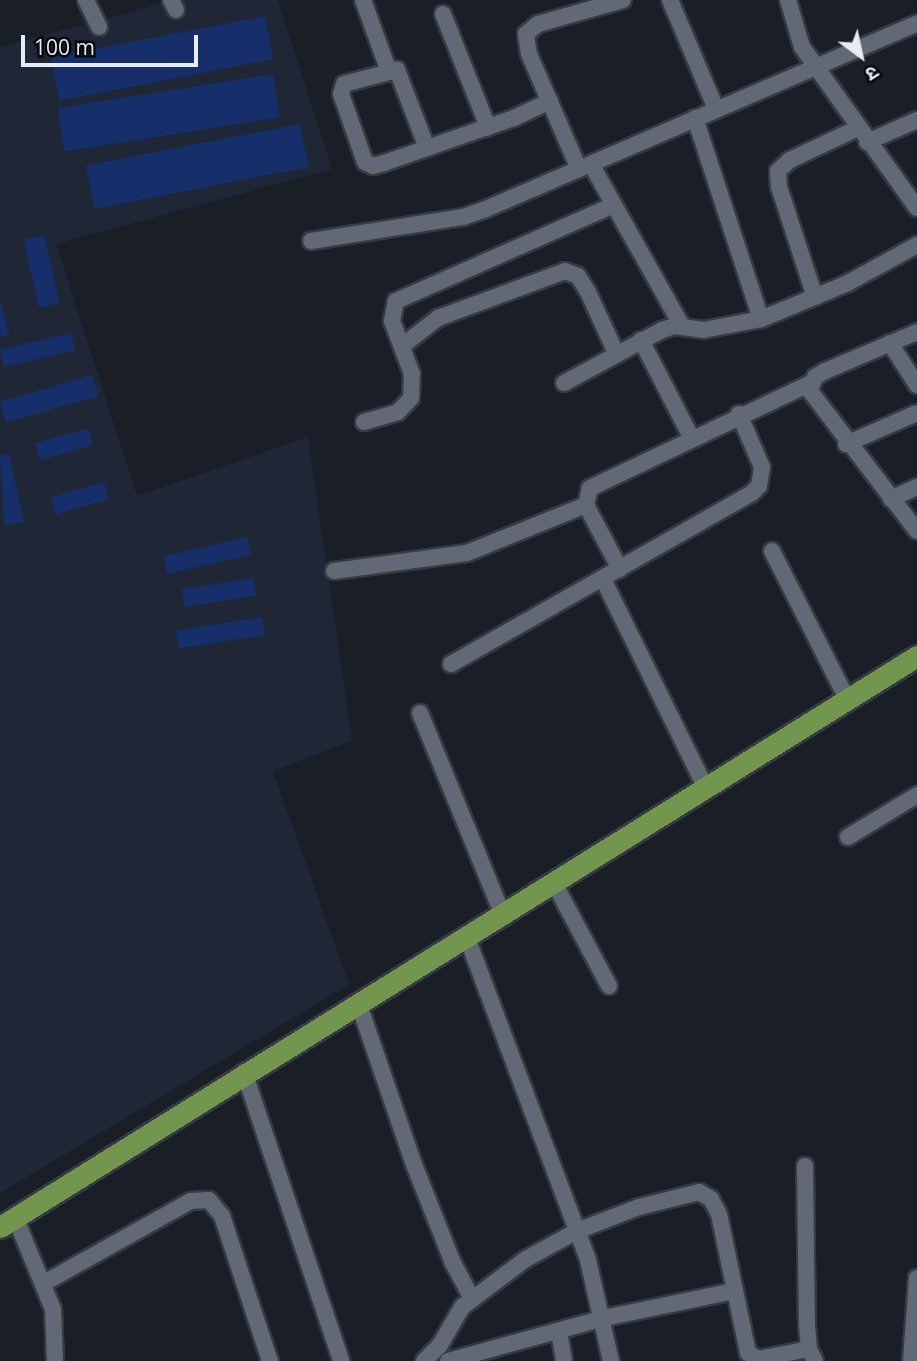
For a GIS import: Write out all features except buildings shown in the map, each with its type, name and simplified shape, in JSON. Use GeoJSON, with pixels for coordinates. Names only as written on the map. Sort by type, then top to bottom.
{"type":"FeatureCollection","features":[{"type":"Feature","properties":{"kind":"main road"},"geometry":{"type":"LineString","coordinates":[[8,1222],[244,1072],[917,656]]}},
{"type":"Feature","properties":{"kind":"street"},"geometry":{"type":"LineString","coordinates":[[86,0],[99,27]]}},
{"type":"Feature","properties":{"kind":"street"},"geometry":{"type":"LineString","coordinates":[[363,0],[388,69]]}},
{"type":"Feature","properties":{"kind":"street"},"geometry":{"type":"LineString","coordinates":[[623,0],[538,24],[526,34],[529,54],[550,101],[585,166],[614,205],[682,327]]}},
{"type":"Feature","properties":{"kind":"street"},"geometry":{"type":"LineString","coordinates":[[670,0],[716,109]]}},
{"type":"Feature","properties":{"kind":"street"},"geometry":{"type":"LineString","coordinates":[[788,0],[802,47],[867,142],[917,208]]}},
{"type":"Feature","properties":{"kind":"street"},"geometry":{"type":"LineString","coordinates":[[443,14],[488,127]]}},
{"type":"Feature","properties":{"kind":"street"},"geometry":{"type":"LineString","coordinates":[[311,241],[463,217],[917,23]]}},
{"type":"Feature","properties":{"kind":"street"},"geometry":{"type":"LineString","coordinates":[[427,148],[399,73],[388,69],[341,88],[365,162],[373,166],[427,148],[488,127],[550,101]]}},
{"type":"Feature","properties":{"kind":"street"},"geometry":{"type":"LineString","coordinates":[[695,118],[761,319]]}},
{"type":"Feature","properties":{"kind":"street"},"geometry":{"type":"LineString","coordinates":[[867,142],[917,120]]}},
{"type":"Feature","properties":{"kind":"street"},"geometry":{"type":"LineString","coordinates":[[815,297],[779,187],[778,171],[790,160],[858,128]]}},
{"type":"Feature","properties":{"kind":"street"},"geometry":{"type":"LineString","coordinates":[[364,422],[398,412],[411,398],[412,374],[392,321],[396,301],[614,205]]}},
{"type":"Feature","properties":{"kind":"street"},"geometry":{"type":"LineString","coordinates":[[564,383],[641,340],[682,327],[703,330],[761,319],[815,297],[917,245]]}},
{"type":"Feature","properties":{"kind":"street"},"geometry":{"type":"LineString","coordinates":[[402,346],[438,318],[565,271],[573,272],[583,284],[616,353]]}},
{"type":"Feature","properties":{"kind":"street"},"geometry":{"type":"LineString","coordinates":[[620,569],[586,505],[586,492],[595,484],[739,414],[810,383],[825,371],[917,332]]}},
{"type":"Feature","properties":{"kind":"street"},"geometry":{"type":"LineString","coordinates":[[641,340],[691,437]]}},
{"type":"Feature","properties":{"kind":"street"},"geometry":{"type":"LineString","coordinates":[[890,343],[917,384]]}},
{"type":"Feature","properties":{"kind":"street"},"geometry":{"type":"LineString","coordinates":[[810,383],[812,399],[917,531]]}},
{"type":"Feature","properties":{"kind":"street"},"geometry":{"type":"LineString","coordinates":[[846,444],[917,413]]}},
{"type":"Feature","properties":{"kind":"street"},"geometry":{"type":"LineString","coordinates":[[451,664],[603,579],[759,486],[762,467],[739,414]]}},
{"type":"Feature","properties":{"kind":"street"},"geometry":{"type":"LineString","coordinates":[[891,499],[917,487]]}},
{"type":"Feature","properties":{"kind":"street"},"geometry":{"type":"LineString","coordinates":[[334,571],[467,553],[586,505]]}},
{"type":"Feature","properties":{"kind":"street"},"geometry":{"type":"LineString","coordinates":[[772,551],[847,699]]}},
{"type":"Feature","properties":{"kind":"street"},"geometry":{"type":"LineString","coordinates":[[603,579],[705,786]]}},
{"type":"Feature","properties":{"kind":"street"},"geometry":{"type":"LineString","coordinates":[[420,713],[502,913]]}},
{"type":"Feature","properties":{"kind":"street"},"geometry":{"type":"LineString","coordinates":[[848,836],[917,795]]}},
{"type":"Feature","properties":{"kind":"street"},"geometry":{"type":"LineString","coordinates":[[553,881],[609,986]]}},
{"type":"Feature","properties":{"kind":"street"},"geometry":{"type":"LineString","coordinates":[[466,935],[577,1231],[604,1318],[611,1361]]}},
{"type":"Feature","properties":{"kind":"street"},"geometry":{"type":"LineString","coordinates":[[358,1002],[413,1163],[453,1264],[472,1298]]}},
{"type":"Feature","properties":{"kind":"street"},"geometry":{"type":"LineString","coordinates":[[244,1072],[341,1361]]}},
{"type":"Feature","properties":{"kind":"street"},"geometry":{"type":"LineString","coordinates":[[734,1291],[604,1318],[485,1357],[437,1359],[455,1313],[472,1298],[577,1231],[639,1207],[686,1194],[706,1195],[719,1213],[734,1291],[744,1345],[752,1357],[812,1355],[805,1166]]}},
{"type":"Feature","properties":{"kind":"street"},"geometry":{"type":"LineString","coordinates":[[44,1283],[191,1201],[209,1200],[222,1216],[270,1361]]}},
{"type":"Feature","properties":{"kind":"street"},"geometry":{"type":"LineString","coordinates":[[8,1222],[44,1283],[53,1308],[55,1361]]}},
{"type":"Feature","properties":{"kind":"street"},"geometry":{"type":"LineString","coordinates":[[911,1361],[917,1278]]}},
{"type":"Feature","properties":{"kind":"street"},"geometry":{"type":"LineString","coordinates":[[558,1332],[564,1361]]}},
{"type":"Feature","properties":{"kind":"shaded area"},"geometry":{"type":"Polygon","coordinates":[[[175,0],[278,0],[332,169],[56,244],[137,496],[308,437],[352,741],[273,771],[349,984],[0,1193],[0,47],[175,0]]]}}]}
